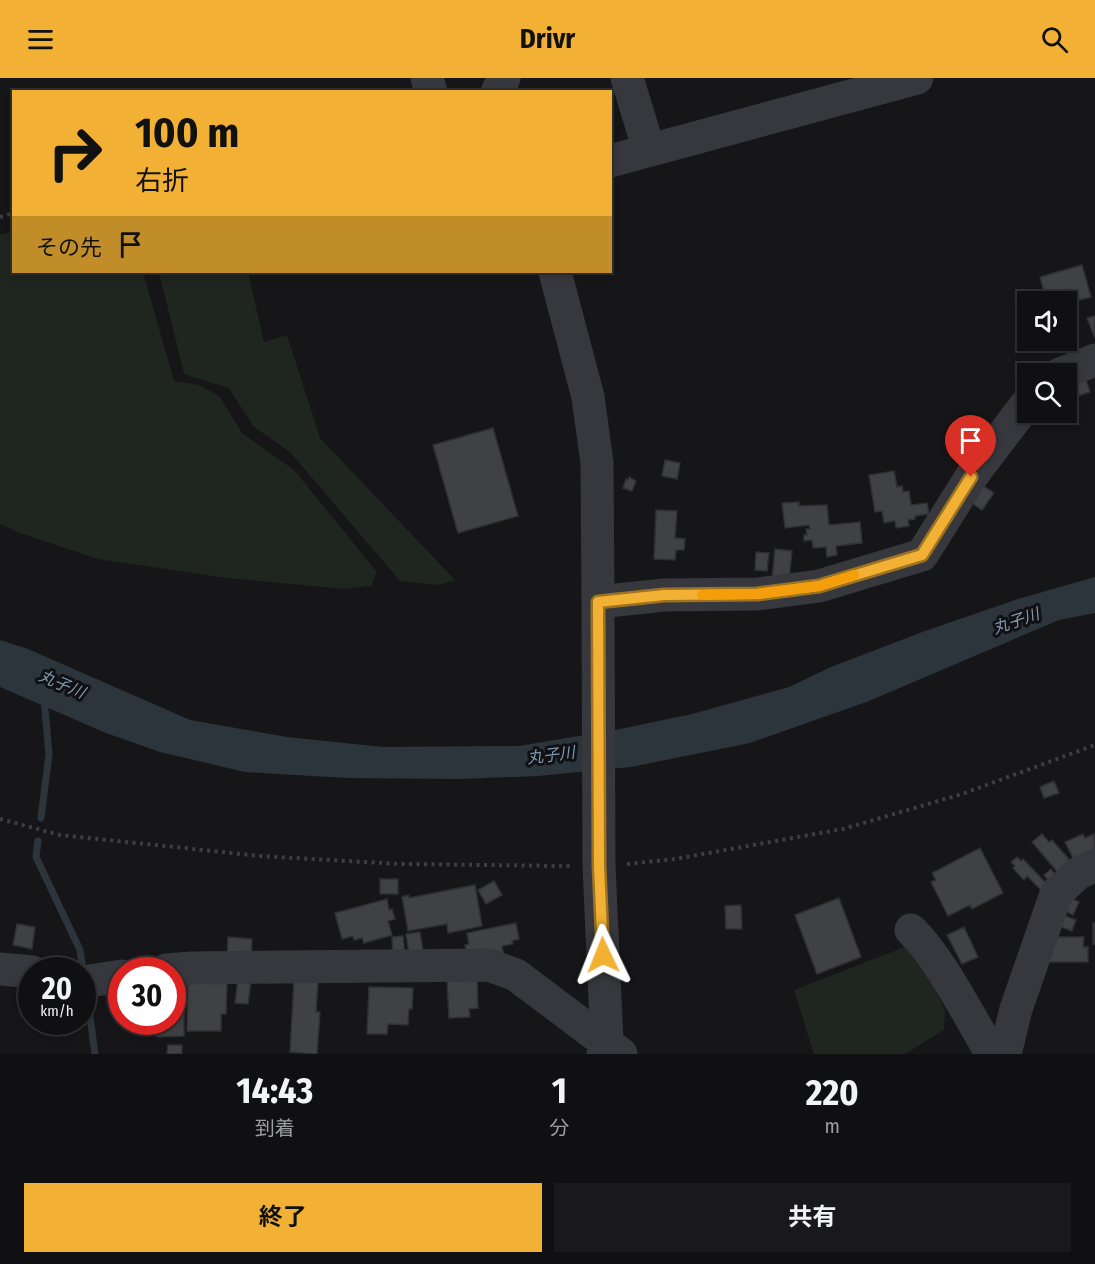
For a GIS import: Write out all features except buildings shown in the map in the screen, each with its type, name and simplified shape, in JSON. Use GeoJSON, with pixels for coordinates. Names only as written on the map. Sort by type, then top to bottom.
{"type":"FeatureCollection","features":[{"type":"Feature","properties":{"kind":"street"},"geometry":{"type":"LineString","coordinates":[[627,78],[649,150]]}},
{"type":"Feature","properties":{"kind":"street"},"geometry":{"type":"LineString","coordinates":[[612,160],[916,78]]}},
{"type":"Feature","properties":{"kind":"street"},"geometry":{"type":"LineString","coordinates":[[555,273],[588,397],[597,463],[599,859],[610,1050]]}},
{"type":"Feature","properties":{"kind":"street"},"geometry":{"type":"LineString","coordinates":[[1077,367],[1095,360]]}},
{"type":"Feature","properties":{"kind":"street"},"geometry":{"type":"LineString","coordinates":[[598,602],[664,595],[757,594],[819,586],[922,555],[971,477],[1017,416]]}},
{"type":"Feature","properties":{"kind":"street"},"geometry":{"type":"LineString","coordinates":[[1005,1054],[1016,1009],[1056,894],[1077,874],[1095,865]]}},
{"type":"Feature","properties":{"kind":"street"},"geometry":{"type":"LineString","coordinates":[[911,930],[939,967],[992,1054]]}},
{"type":"Feature","properties":{"kind":"street"},"geometry":{"type":"LineString","coordinates":[[186,968],[489,965],[516,975],[610,1050]]}},
{"type":"Feature","properties":{"kind":"street"},"geometry":{"type":"LineString","coordinates":[[0,969],[18,971]]}},
{"type":"Feature","properties":{"kind":"path"},"geometry":{"type":"LineString","coordinates":[[0,819],[60,835],[260,856],[400,864],[675,859],[843,829],[963,794],[1095,745]]}},
{"type":"Feature","properties":{"kind":"shaded area"},"geometry":{"type":"Polygon","coordinates":[[[12,232],[12,273],[143,273],[174,381],[200,385],[220,397],[242,433],[294,470],[377,572],[371,586],[344,589],[227,578],[98,559],[17,532],[0,524],[0,235],[12,232]]]}},
{"type":"Feature","properties":{"kind":"shaded area"},"geometry":{"type":"Polygon","coordinates":[[[159,273],[248,273],[264,342],[287,335],[320,438],[455,580],[440,585],[400,581],[291,453],[253,426],[229,388],[184,374],[159,273]]]}},
{"type":"Feature","properties":{"kind":"shaded area"},"geometry":{"type":"Polygon","coordinates":[[[915,943],[945,1011],[944,1030],[905,1054],[814,1054],[794,990],[915,943]]]}},
{"type":"Feature","properties":{"kind":"water","name":"丸子川"},"geometry":{"type":"Polygon","coordinates":[[[1095,577],[1095,613],[1059,620],[869,701],[750,743],[631,767],[538,776],[460,779],[346,778],[245,772],[160,752],[106,733],[0,687],[0,640],[28,649],[190,720],[287,737],[383,747],[519,746],[692,714],[789,687],[831,667],[925,631],[1018,599],[1095,577]]]}},
{"type":"Feature","properties":{"kind":"waterway"},"geometry":{"type":"LineString","coordinates":[[41,818],[49,754],[44,698]]}},
{"type":"Feature","properties":{"kind":"waterway"},"geometry":{"type":"LineString","coordinates":[[38,841],[36,857],[80,950],[81,957]]}},
{"type":"Feature","properties":{"kind":"waterway"},"geometry":{"type":"LineString","coordinates":[[92,1035],[95,1054]]}},
{"type":"Feature","properties":{"kind":"slow traffic"},"geometry":{"type":"LineString","coordinates":[[702,595],[757,594],[819,586],[854,575]]}},
{"type":"Feature","properties":{"kind":"route"},"geometry":{"type":"LineString","coordinates":[[603,955],[599,866],[598,602],[664,595],[757,594],[819,586],[922,555],[971,477]]}}]}
